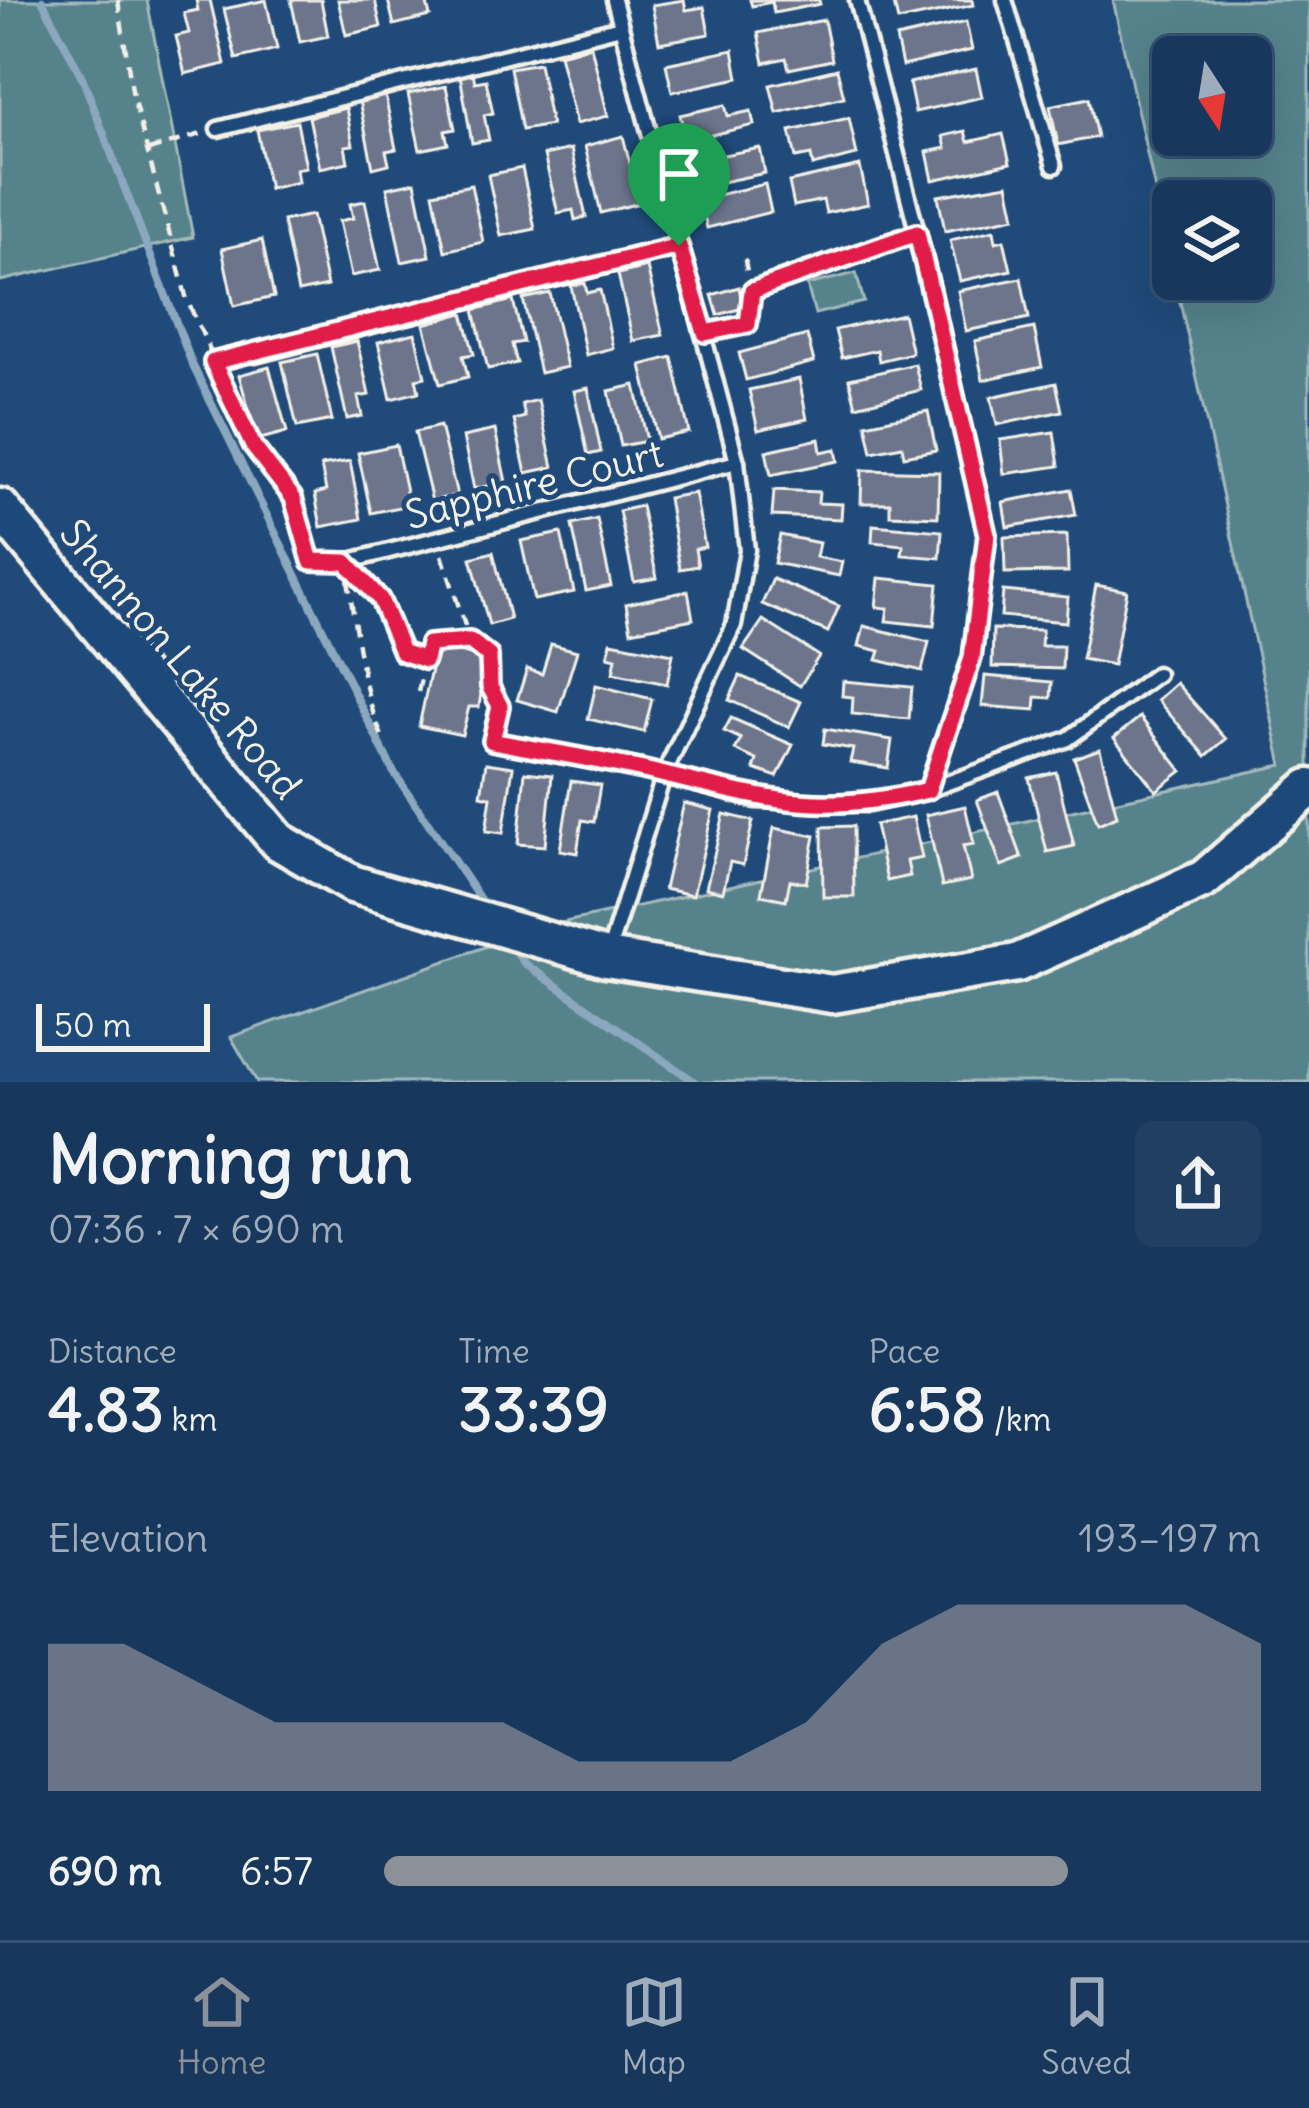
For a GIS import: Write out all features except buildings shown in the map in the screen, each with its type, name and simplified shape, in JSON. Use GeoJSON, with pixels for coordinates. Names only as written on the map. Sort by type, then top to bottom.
{"type":"FeatureCollection","features":[{"type":"Feature","properties":{"kind":"main road","name":"Shannon Lake Road"},"geometry":{"type":"LineString","coordinates":[[0,508],[278,841],[352,884],[606,958],[832,994],[1017,963],[1204,879],[1309,788]]}},
{"type":"Feature","properties":{"kind":"lane"},"geometry":{"type":"LineString","coordinates":[[606,958],[664,774],[734,625],[746,550],[736,462],[614,0]]}},
{"type":"Feature","properties":{"kind":"lane"},"geometry":{"type":"LineString","coordinates":[[857,0],[987,535],[972,658],[928,790]]}},
{"type":"Feature","properties":{"kind":"lane"},"geometry":{"type":"LineString","coordinates":[[1005,0],[1054,166]]}},
{"type":"Feature","properties":{"kind":"lane"},"geometry":{"type":"LineString","coordinates":[[218,129],[621,27]]}},
{"type":"Feature","properties":{"kind":"lane"},"geometry":{"type":"LineString","coordinates":[[255,355],[679,246]]}},
{"type":"Feature","properties":{"kind":"lane","name":"Sapphire Court"},"geometry":{"type":"LineString","coordinates":[[346,562],[736,462]]}},
{"type":"Feature","properties":{"kind":"lane"},"geometry":{"type":"LineString","coordinates":[[492,741],[664,774],[755,800],[804,806],[869,804],[928,790],[1068,739],[1156,674]]}},
{"type":"Feature","properties":{"kind":"path"},"geometry":{"type":"LineString","coordinates":[[118,0],[133,97],[187,300],[213,362],[253,446],[293,498],[311,561],[346,562],[380,599],[402,652],[429,662]]}},
{"type":"Feature","properties":{"kind":"path"},"geometry":{"type":"LineString","coordinates":[[149,150],[218,129]]}},
{"type":"Feature","properties":{"kind":"path"},"geometry":{"type":"LineString","coordinates":[[752,291],[917,233]]}},
{"type":"Feature","properties":{"kind":"path"},"geometry":{"type":"LineString","coordinates":[[705,333],[748,324],[752,291],[745,261],[752,257]]}},
{"type":"Feature","properties":{"kind":"path"},"geometry":{"type":"LineString","coordinates":[[213,362],[255,355]]}},
{"type":"Feature","properties":{"kind":"path"},"geometry":{"type":"LineString","coordinates":[[438,540],[470,641],[489,656],[490,687],[500,706],[492,741]]}},
{"type":"Feature","properties":{"kind":"path"},"geometry":{"type":"LineString","coordinates":[[346,562],[365,659],[367,708],[385,742]]}},
{"type":"Feature","properties":{"kind":"path"},"geometry":{"type":"LineString","coordinates":[[418,692],[429,662],[429,644],[470,641]]}},
{"type":"Feature","properties":{"kind":"green space"},"geometry":{"type":"Polygon","coordinates":[[[0,0],[147,0],[193,237],[0,281],[0,0]]]}},
{"type":"Feature","properties":{"kind":"green space"},"geometry":{"type":"Polygon","coordinates":[[[1113,0],[1309,0],[1309,1082],[257,1082],[231,1037],[538,928],[1282,765],[1180,300],[1272,300],[1272,180],[1153,180],[1113,0]]]}},
{"type":"Feature","properties":{"kind":"green space"},"geometry":{"type":"Polygon","coordinates":[[[856,273],[864,302],[815,314],[807,285],[856,273]]]}},
{"type":"Feature","properties":{"kind":"waterway"},"geometry":{"type":"LineString","coordinates":[[42,0],[82,77],[192,364],[393,771],[488,911]]}},
{"type":"Feature","properties":{"kind":"waterway"},"geometry":{"type":"LineString","coordinates":[[510,944],[524,963],[695,1082]]}},
{"type":"Feature","properties":{"kind":"route"},"geometry":{"type":"LineString","coordinates":[[917,233],[987,535],[972,658],[928,790],[869,804],[804,806],[755,800],[664,774],[492,741],[500,706],[490,687],[489,656],[470,641],[429,644],[425,660],[402,652],[389,632],[380,599],[346,562],[311,561],[293,498],[253,446],[213,362],[679,246],[705,333],[748,324],[752,291],[917,233]]}}]}
